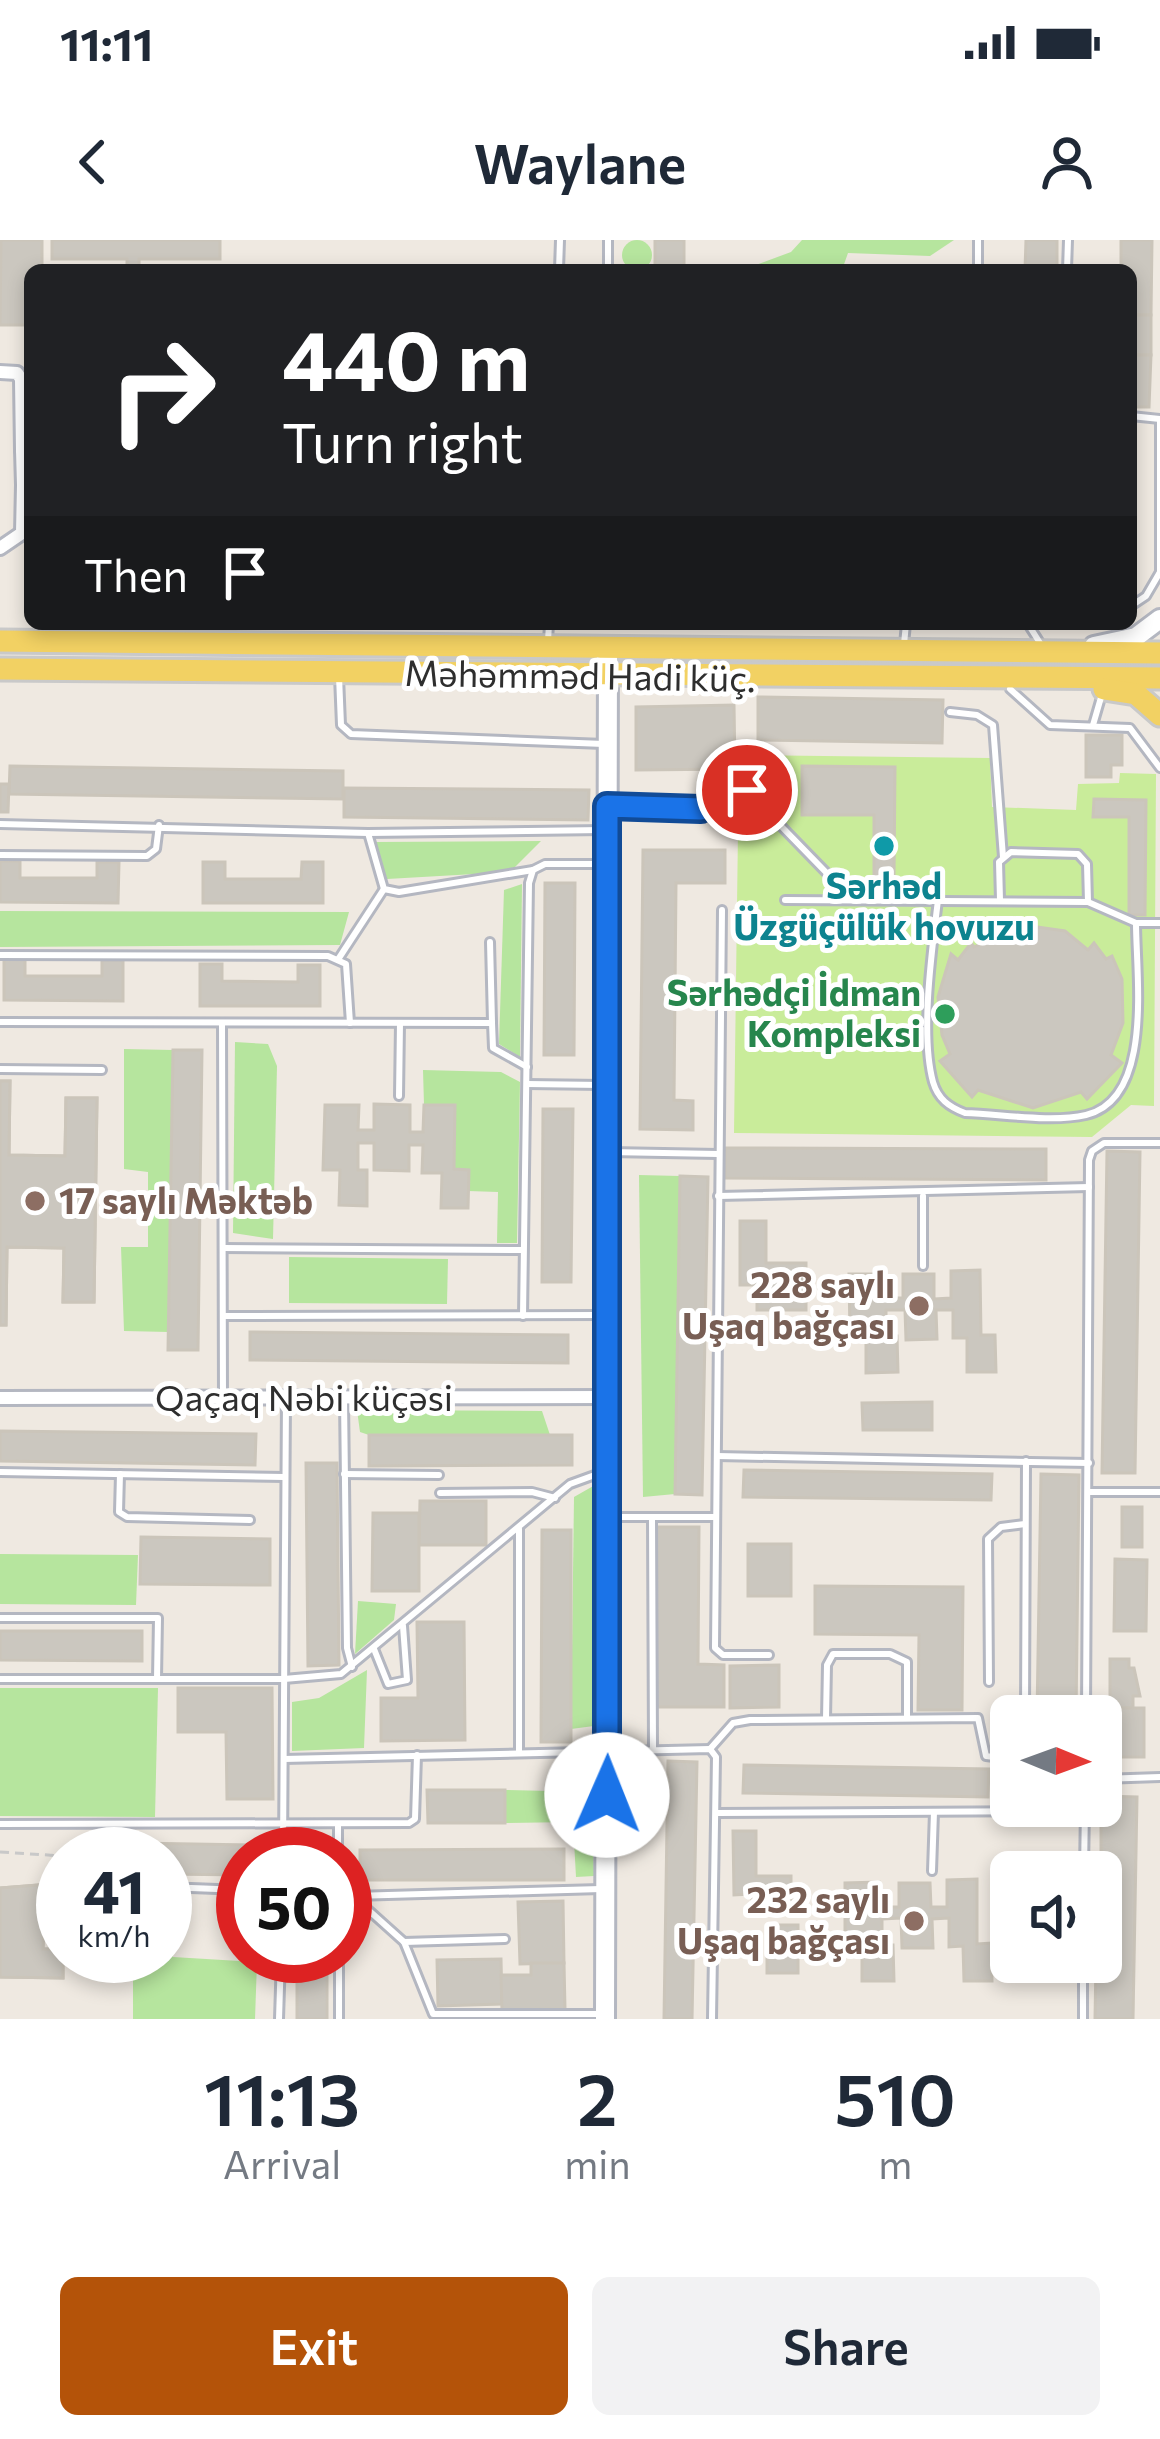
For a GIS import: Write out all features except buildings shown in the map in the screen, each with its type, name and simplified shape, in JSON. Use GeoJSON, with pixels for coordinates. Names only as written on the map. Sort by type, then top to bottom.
{"type":"FeatureCollection","features":[{"type":"Feature","properties":{"kind":"main road"},"geometry":{"type":"LineString","coordinates":[[1050,652],[1109,638],[1136,637],[1160,619]]}},
{"type":"Feature","properties":{"kind":"main road","name":"Məhəmməd Hadi küç."},"geometry":{"type":"LineString","coordinates":[[0,641],[125,633],[366,635],[548,648],[1160,652]]}},
{"type":"Feature","properties":{"kind":"main road"},"geometry":{"type":"LineString","coordinates":[[605,2016],[608,649]]}},
{"type":"Feature","properties":{"kind":"main road","name":"Məhəmməd Hadi küç."},"geometry":{"type":"LineString","coordinates":[[0,669],[858,680],[1160,678]]}},
{"type":"Feature","properties":{"kind":"main road"},"geometry":{"type":"LineString","coordinates":[[858,680],[913,688],[1160,688]]}},
{"type":"Feature","properties":{"kind":"main road"},"geometry":{"type":"LineString","coordinates":[[1104,689],[1136,694],[1160,715]]}},
{"type":"Feature","properties":{"kind":"street"},"geometry":{"type":"LineString","coordinates":[[0,372],[17,373],[21,379],[24,422]]}},
{"type":"Feature","properties":{"kind":"street"},"geometry":{"type":"LineString","coordinates":[[0,548],[22,533],[24,509]]}},
{"type":"Feature","properties":{"kind":"street","name":"Qaçaq Nəbi küçəsi"},"geometry":{"type":"LineString","coordinates":[[0,1397],[608,1397]]}},
{"type":"Feature","properties":{"kind":"lane"},"geometry":{"type":"LineString","coordinates":[[1137,602],[1147,596],[1160,572],[1160,419]]}},
{"type":"Feature","properties":{"kind":"lane"},"geometry":{"type":"LineString","coordinates":[[549,630],[550,674]]}},
{"type":"Feature","properties":{"kind":"lane"},"geometry":{"type":"LineString","coordinates":[[904,651],[906,630]]}},
{"type":"Feature","properties":{"kind":"lane"},"geometry":{"type":"LineString","coordinates":[[1033,630],[1050,652]]}},
{"type":"Feature","properties":{"kind":"lane"},"geometry":{"type":"LineString","coordinates":[[339,672],[346,732],[607,745]]}},
{"type":"Feature","properties":{"kind":"lane"},"geometry":{"type":"LineString","coordinates":[[1010,688],[1050,724],[1130,728],[1160,768]]}},
{"type":"Feature","properties":{"kind":"lane"},"geometry":{"type":"LineString","coordinates":[[1093,725],[1104,689]]}},
{"type":"Feature","properties":{"kind":"lane"},"geometry":{"type":"LineString","coordinates":[[950,712],[977,715],[993,725],[1003,856],[1000,900]]}},
{"type":"Feature","properties":{"kind":"lane"},"geometry":{"type":"LineString","coordinates":[[607,806],[701,809],[731,789],[747,790],[853,901]]}},
{"type":"Feature","properties":{"kind":"lane"},"geometry":{"type":"LineString","coordinates":[[0,824],[368,833],[608,830]]}},
{"type":"Feature","properties":{"kind":"lane"},"geometry":{"type":"LineString","coordinates":[[0,855],[147,856],[156,849],[159,825]]}},
{"type":"Feature","properties":{"kind":"lane"},"geometry":{"type":"LineString","coordinates":[[339,958],[384,889],[368,833]]}},
{"type":"Feature","properties":{"kind":"lane"},"geometry":{"type":"LineString","coordinates":[[1003,856],[1078,854],[1088,864],[1088,902]]}},
{"type":"Feature","properties":{"kind":"lane"},"geometry":{"type":"LineString","coordinates":[[384,889],[399,892],[533,870],[545,864],[607,865]]}},
{"type":"Feature","properties":{"kind":"lane"},"geometry":{"type":"LineString","coordinates":[[523,1316],[533,870]]}},
{"type":"Feature","properties":{"kind":"lane"},"geometry":{"type":"LineString","coordinates":[[785,900],[1088,902],[1136,923],[1160,923]]}},
{"type":"Feature","properties":{"kind":"lane"},"geometry":{"type":"LineString","coordinates":[[938,901],[932,945],[934,1085],[947,1106],[965,1113],[1084,1115],[1121,1090],[1136,1046],[1136,923]]}},
{"type":"Feature","properties":{"kind":"lane"},"geometry":{"type":"LineString","coordinates":[[722,910],[715,1648],[723,1655],[769,1655]]}},
{"type":"Feature","properties":{"kind":"lane"},"geometry":{"type":"LineString","coordinates":[[490,942],[493,1048],[527,1067]]}},
{"type":"Feature","properties":{"kind":"lane"},"geometry":{"type":"LineString","coordinates":[[0,956],[339,958]]}},
{"type":"Feature","properties":{"kind":"lane"},"geometry":{"type":"LineString","coordinates":[[339,958],[350,979],[350,1023]]}},
{"type":"Feature","properties":{"kind":"lane"},"geometry":{"type":"LineString","coordinates":[[0,1022],[492,1023]]}},
{"type":"Feature","properties":{"kind":"lane"},"geometry":{"type":"LineString","coordinates":[[222,1023],[223,1399]]}},
{"type":"Feature","properties":{"kind":"lane"},"geometry":{"type":"LineString","coordinates":[[399,1096],[400,1023]]}},
{"type":"Feature","properties":{"kind":"lane"},"geometry":{"type":"LineString","coordinates":[[0,1069],[102,1070]]}},
{"type":"Feature","properties":{"kind":"lane"},"geometry":{"type":"LineString","coordinates":[[527,1084],[606,1085]]}},
{"type":"Feature","properties":{"kind":"lane"},"geometry":{"type":"LineString","coordinates":[[1086,1695],[1089,1160],[1096,1145],[1160,1143]]}},
{"type":"Feature","properties":{"kind":"lane"},"geometry":{"type":"LineString","coordinates":[[605,1152],[718,1154]]}},
{"type":"Feature","properties":{"kind":"lane"},"geometry":{"type":"LineString","coordinates":[[718,1196],[923,1196],[1090,1187]]}},
{"type":"Feature","properties":{"kind":"lane"},"geometry":{"type":"LineString","coordinates":[[922,1266],[923,1196]]}},
{"type":"Feature","properties":{"kind":"lane"},"geometry":{"type":"LineString","coordinates":[[224,1248],[522,1250]]}},
{"type":"Feature","properties":{"kind":"lane"},"geometry":{"type":"LineString","coordinates":[[223,1316],[607,1315]]}},
{"type":"Feature","properties":{"kind":"lane"},"geometry":{"type":"LineString","coordinates":[[284,1826],[286,1399]]}},
{"type":"Feature","properties":{"kind":"lane"},"geometry":{"type":"LineString","coordinates":[[344,1399],[352,1667]]}},
{"type":"Feature","properties":{"kind":"lane"},"geometry":{"type":"LineString","coordinates":[[717,1456],[1089,1462]]}},
{"type":"Feature","properties":{"kind":"lane"},"geometry":{"type":"LineString","coordinates":[[1024,1695],[1026,1461]]}},
{"type":"Feature","properties":{"kind":"lane"},"geometry":{"type":"LineString","coordinates":[[0,1678],[328,1676],[352,1667],[583,1475],[607,1471]]}},
{"type":"Feature","properties":{"kind":"lane"},"geometry":{"type":"LineString","coordinates":[[0,1472],[285,1477]]}},
{"type":"Feature","properties":{"kind":"lane"},"geometry":{"type":"LineString","coordinates":[[120,1474],[118,1512],[127,1517],[250,1520]]}},
{"type":"Feature","properties":{"kind":"lane"},"geometry":{"type":"LineString","coordinates":[[344,1474],[439,1475]]}},
{"type":"Feature","properties":{"kind":"lane"},"geometry":{"type":"LineString","coordinates":[[1088,1492],[1160,1492]]}},
{"type":"Feature","properties":{"kind":"lane"},"geometry":{"type":"LineString","coordinates":[[440,1493],[555,1498]]}},
{"type":"Feature","properties":{"kind":"lane"},"geometry":{"type":"LineString","coordinates":[[607,1517],[715,1517]]}},
{"type":"Feature","properties":{"kind":"lane"},"geometry":{"type":"LineString","coordinates":[[652,1517],[653,1748]]}},
{"type":"Feature","properties":{"kind":"lane"},"geometry":{"type":"LineString","coordinates":[[989,1682],[988,1539],[993,1530],[1025,1524]]}},
{"type":"Feature","properties":{"kind":"lane"},"geometry":{"type":"LineString","coordinates":[[519,1529],[520,1752]]}},
{"type":"Feature","properties":{"kind":"lane"},"geometry":{"type":"LineString","coordinates":[[0,1618],[158,1618],[157,1679]]}},
{"type":"Feature","properties":{"kind":"lane"},"geometry":{"type":"LineString","coordinates":[[374,1649],[388,1684],[407,1680],[403,1625]]}},
{"type":"Feature","properties":{"kind":"lane"},"geometry":{"type":"LineString","coordinates":[[826,1719],[827,1665],[833,1654],[890,1654],[907,1662],[907,1718]]}},
{"type":"Feature","properties":{"kind":"lane"},"geometry":{"type":"LineString","coordinates":[[284,1760],[710,1749],[733,1723],[907,1718],[978,1718],[986,1756],[990,1757]]}},
{"type":"Feature","properties":{"kind":"lane"},"geometry":{"type":"LineString","coordinates":[[710,1749],[716,1757],[712,2019]]}},
{"type":"Feature","properties":{"kind":"lane"},"geometry":{"type":"LineString","coordinates":[[0,1824],[284,1826],[415,1819],[417,1755]]}},
{"type":"Feature","properties":{"kind":"lane"},"geometry":{"type":"LineString","coordinates":[[1122,1778],[1160,1777]]}},
{"type":"Feature","properties":{"kind":"lane"},"geometry":{"type":"LineString","coordinates":[[716,1813],[990,1810]]}},
{"type":"Feature","properties":{"kind":"lane"},"geometry":{"type":"LineString","coordinates":[[932,1871],[934,1812]]}},
{"type":"Feature","properties":{"kind":"lane"},"geometry":{"type":"LineString","coordinates":[[372,1895],[606,1888]]}},
{"type":"Feature","properties":{"kind":"lane"},"geometry":{"type":"LineString","coordinates":[[372,1913],[404,1942],[433,2014],[605,2016]]}},
{"type":"Feature","properties":{"kind":"lane"},"geometry":{"type":"LineString","coordinates":[[404,1942],[505,1939]]}},
{"type":"Feature","properties":{"kind":"lane"},"geometry":{"type":"LineString","coordinates":[[279,2019],[280,1983]]}},
{"type":"Feature","properties":{"kind":"lane"},"geometry":{"type":"LineString","coordinates":[[339,1983],[339,2019]]}},
{"type":"Feature","properties":{"kind":"lane"},"geometry":{"type":"LineString","coordinates":[[1083,1983],[1083,2019]]}},
{"type":"Feature","properties":{"kind":"path"},"geometry":{"type":"LineString","coordinates":[[0,1852],[36,1854]]}},
{"type":"Feature","properties":{"kind":"green space"},"geometry":{"type":"Polygon","coordinates":[[[802,240],[954,240],[930,256],[848,253],[844,264],[758,264],[791,252],[802,240]]]}},
{"type":"Feature","properties":{"kind":"green space"},"geometry":{"type":"Polygon","coordinates":[[[631,241],[643,241],[651,249],[649,264],[623,261],[623,249],[631,241]]]}},
{"type":"Feature","properties":{"kind":"green space","name":"Sərhədçi İdman Kompleksi"},"geometry":{"type":"Polygon","coordinates":[[[739,755],[990,758],[992,807],[1076,810],[1078,784],[1119,783],[1120,773],[1156,774],[1154,1106],[1131,1105],[1092,1137],[734,1133],[739,755]]]}},
{"type":"Feature","properties":{"kind":"green space"},"geometry":{"type":"Polygon","coordinates":[[[541,841],[510,872],[387,879],[374,842],[541,841]]]}},
{"type":"Feature","properties":{"kind":"green space"},"geometry":{"type":"Polygon","coordinates":[[[522,884],[520,1057],[499,1044],[504,890],[522,884]]]}},
{"type":"Feature","properties":{"kind":"green space"},"geometry":{"type":"Polygon","coordinates":[[[0,911],[349,912],[340,945],[0,947],[0,911]]]}},
{"type":"Feature","properties":{"kind":"green space"},"geometry":{"type":"Polygon","coordinates":[[[235,1042],[268,1044],[277,1066],[273,1239],[233,1233],[235,1042]]]}},
{"type":"Feature","properties":{"kind":"green space"},"geometry":{"type":"Polygon","coordinates":[[[124,1049],[173,1050],[169,1332],[124,1331],[121,1247],[148,1247],[148,1172],[124,1169],[124,1049]]]}},
{"type":"Feature","properties":{"kind":"green space"},"geometry":{"type":"Polygon","coordinates":[[[423,1070],[501,1072],[520,1082],[517,1243],[497,1243],[498,1192],[468,1191],[454,1169],[455,1106],[424,1105],[423,1070]]]}},
{"type":"Feature","properties":{"kind":"green space"},"geometry":{"type":"Polygon","coordinates":[[[639,1175],[680,1176],[675,1494],[643,1497],[639,1175]]]}},
{"type":"Feature","properties":{"kind":"green space"},"geometry":{"type":"Polygon","coordinates":[[[289,1257],[448,1259],[447,1304],[289,1303],[289,1257]]]}},
{"type":"Feature","properties":{"kind":"green space"},"geometry":{"type":"Polygon","coordinates":[[[357,1410],[542,1411],[550,1435],[369,1435],[360,1432],[357,1410]]]}},
{"type":"Feature","properties":{"kind":"green space"},"geometry":{"type":"Polygon","coordinates":[[[595,1485],[594,1726],[571,1729],[574,1497],[595,1485]]]}},
{"type":"Feature","properties":{"kind":"green space"},"geometry":{"type":"Polygon","coordinates":[[[0,1554],[138,1555],[136,1605],[0,1604],[0,1554]]]}},
{"type":"Feature","properties":{"kind":"green space"},"geometry":{"type":"Polygon","coordinates":[[[358,1601],[396,1604],[394,1620],[355,1654],[358,1601]]]}},
{"type":"Feature","properties":{"kind":"green space"},"geometry":{"type":"Polygon","coordinates":[[[367,1670],[364,1748],[292,1751],[292,1702],[319,1698],[367,1670]]]}},
{"type":"Feature","properties":{"kind":"green space"},"geometry":{"type":"Polygon","coordinates":[[[0,1688],[158,1688],[155,1817],[0,1816],[0,1688]]]}},
{"type":"Feature","properties":{"kind":"green space"},"geometry":{"type":"Polygon","coordinates":[[[505,1790],[592,1792],[594,1876],[576,1877],[573,1822],[505,1823],[505,1790]]]}},
{"type":"Feature","properties":{"kind":"green space"},"geometry":{"type":"Polygon","coordinates":[[[192,1958],[216,1960],[216,1983],[256,1983],[255,2019],[133,2019],[133,1983],[192,1983],[192,1958]]]}},
{"type":"Feature","properties":{"kind":"place","name":"Sərhəd Üzgüçülük hovuzu"},"geometry":{"type":"Point","coordinates":[884,846]}},
{"type":"Feature","properties":{"kind":"place","name":"Sərhədçi İdman Kompleksi"},"geometry":{"type":"Point","coordinates":[945,1014]}},
{"type":"Feature","properties":{"kind":"place","name":"17 saylı Məktəb"},"geometry":{"type":"Point","coordinates":[35,1201]}},
{"type":"Feature","properties":{"kind":"place","name":"228 saylı Uşaq bağçası"},"geometry":{"type":"Point","coordinates":[919,1306]}},
{"type":"Feature","properties":{"kind":"place","name":"232 saylı Uşaq bağçası"},"geometry":{"type":"Point","coordinates":[914,1921]}},
{"type":"Feature","properties":{"kind":"route"},"geometry":{"type":"LineString","coordinates":[[607,1795],[607,806],[701,809],[731,789],[747,790]]}}]}
